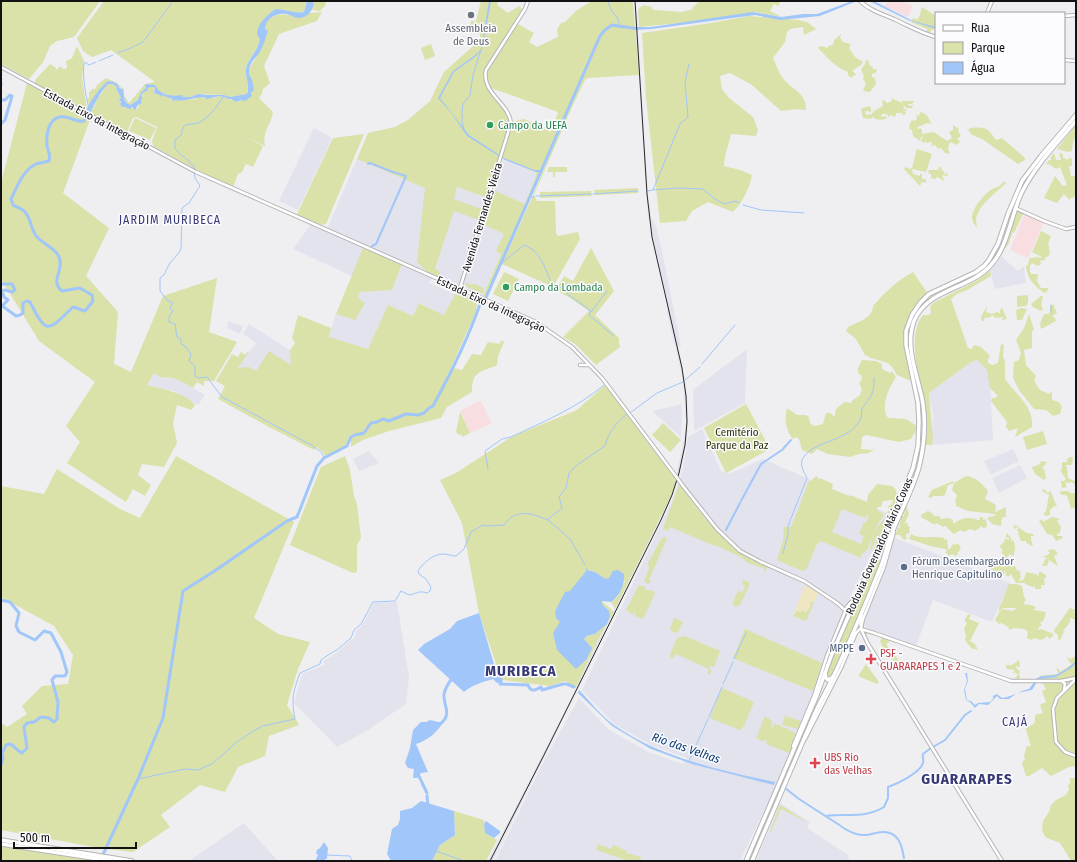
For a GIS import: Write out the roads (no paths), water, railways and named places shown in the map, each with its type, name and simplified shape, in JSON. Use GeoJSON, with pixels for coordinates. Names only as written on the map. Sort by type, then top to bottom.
{"type":"FeatureCollection","features":[{"type":"Feature","properties":{"kind":"highway","name":"Rodovia Governador Mário Covas"},"geometry":{"type":"LineString","coordinates":[[746,861],[817,696],[824,672],[910,479],[918,446],[919,411],[906,345],[906,331],[912,315],[920,303],[929,294],[976,272],[990,260],[998,244],[1008,214],[1022,181],[1040,156],[1076,115]]}},
{"type":"Feature","properties":{"kind":"highway","name":"Rodovia Governador Mário Covas"},"geometry":{"type":"LineString","coordinates":[[752,861],[823,695],[834,676],[851,638],[882,564],[889,539],[916,475],[924,442],[925,423],[923,402],[911,342],[914,321],[923,307],[934,297],[977,277],[991,265],[1002,248],[1015,208],[1024,188],[1032,175],[1076,121]]}},
{"type":"Feature","properties":{"kind":"highway"},"geometry":{"type":"LineString","coordinates":[[872,562],[875,558],[878,558],[881,560],[882,564]]}},
{"type":"Feature","properties":{"kind":"highway"},"geometry":{"type":"LineString","coordinates":[[851,602],[856,598]]}},
{"type":"Feature","properties":{"kind":"highway"},"geometry":{"type":"LineString","coordinates":[[846,611],[846,622]]}},
{"type":"Feature","properties":{"kind":"highway"},"geometry":{"type":"LineString","coordinates":[[861,612],[861,627]]}},
{"type":"Feature","properties":{"kind":"highway"},"geometry":{"type":"LineString","coordinates":[[851,638],[856,633]]}},
{"type":"Feature","properties":{"kind":"highway"},"geometry":{"type":"LineString","coordinates":[[824,672],[825,677],[828,680],[834,676]]}},
{"type":"Feature","properties":{"kind":"highway"},"geometry":{"type":"LineString","coordinates":[[1,840],[132,861]]}},
{"type":"Feature","properties":{"kind":"highway"},"geometry":{"type":"LineString","coordinates":[[1,844],[112,861]]}},
{"type":"Feature","properties":{"kind":"main road","name":"Avenida Fernandes Vieira"},"geometry":{"type":"LineString","coordinates":[[459,288],[511,121],[508,114],[489,88],[485,73],[492,59],[525,10],[528,1]]}},
{"type":"Feature","properties":{"kind":"main road"},"geometry":{"type":"LineString","coordinates":[[987,12],[992,1]]}},
{"type":"Feature","properties":{"kind":"main road"},"geometry":{"type":"LineString","coordinates":[[860,2],[873,10],[927,35],[935,37]]}},
{"type":"Feature","properties":{"kind":"main road"},"geometry":{"type":"LineString","coordinates":[[1065,16],[1076,15]]}},
{"type":"Feature","properties":{"kind":"main road"},"geometry":{"type":"LineString","coordinates":[[1065,60],[1076,61]]}},
{"type":"Feature","properties":{"kind":"main road","name":"Estrada Eixo da Integração"},"geometry":{"type":"LineString","coordinates":[[1,67],[195,172],[483,298],[541,326],[572,348],[602,378],[675,476],[717,529],[740,551],[804,581],[837,603],[846,611]]}},
{"type":"Feature","properties":{"kind":"main road"},"geometry":{"type":"LineString","coordinates":[[1015,208],[1066,229],[1076,227]]}},
{"type":"Feature","properties":{"kind":"main road"},"geometry":{"type":"LineString","coordinates":[[452,285],[462,282],[466,291]]}},
{"type":"Feature","properties":{"kind":"main road"},"geometry":{"type":"LineString","coordinates":[[580,365],[590,365]]}},
{"type":"Feature","properties":{"kind":"main road"},"geometry":{"type":"LineString","coordinates":[[801,745],[808,736],[856,633],[861,627],[884,567],[897,520]]}},
{"type":"Feature","properties":{"kind":"main road"},"geometry":{"type":"LineString","coordinates":[[837,603],[845,605],[851,602]]}},
{"type":"Feature","properties":{"kind":"main road"},"geometry":{"type":"LineString","coordinates":[[792,754],[795,741],[814,696],[827,656],[851,602]]}},
{"type":"Feature","properties":{"kind":"main road"},"geometry":{"type":"LineString","coordinates":[[861,627],[1011,681],[1061,681],[1076,679]]}},
{"type":"Feature","properties":{"kind":"main road"},"geometry":{"type":"LineString","coordinates":[[861,627],[863,636],[1002,861]]}},
{"type":"Feature","properties":{"kind":"main road"},"geometry":{"type":"LineString","coordinates":[[856,633],[863,636]]}},
{"type":"Feature","properties":{"kind":"main road"},"geometry":{"type":"LineString","coordinates":[[1076,679],[1064,690],[1053,705],[1054,737],[1056,744],[1062,750],[1076,756]]}},
{"type":"Feature","properties":{"kind":"main road"},"geometry":{"type":"LineString","coordinates":[[1061,681],[1065,684],[1064,690]]}},
{"type":"Feature","properties":{"kind":"water"},"geometry":{"type":"Polygon","coordinates":[[[307,1],[314,1],[312,10],[308,15],[298,18],[281,14],[273,16],[267,22],[265,30],[268,30],[265,40],[259,54],[254,59],[249,70],[254,90],[251,93],[252,96],[245,101],[241,100],[236,102],[220,96],[206,99],[205,97],[174,100],[173,102],[172,99],[162,95],[161,97],[160,95],[154,93],[155,88],[152,87],[148,88],[147,91],[141,95],[141,104],[138,105],[135,110],[132,107],[130,109],[122,107],[119,99],[121,98],[116,89],[117,87],[113,84],[108,84],[100,94],[90,113],[86,111],[95,95],[108,81],[116,83],[123,90],[125,100],[130,105],[138,100],[141,92],[146,88],[146,84],[155,85],[163,93],[174,96],[182,95],[183,97],[191,97],[198,94],[224,95],[230,97],[247,94],[248,87],[246,69],[259,43],[260,39],[257,35],[257,31],[261,23],[275,9],[304,12],[307,1]]]}},
{"type":"Feature","properties":{"kind":"water"},"geometry":{"type":"Polygon","coordinates":[[[489,1],[491,1],[482,50],[454,72],[440,98],[469,135],[504,158],[534,170],[542,170],[541,172],[536,172],[505,160],[467,136],[452,114],[438,98],[453,71],[481,50],[489,1]]]}},
{"type":"Feature","properties":{"kind":"water"},"geometry":{"type":"Polygon","coordinates":[[[852,1],[857,1],[820,16],[780,20],[755,15],[652,29],[634,30],[620,27],[621,25],[651,27],[753,12],[781,17],[817,14],[852,1]]]}},
{"type":"Feature","properties":{"kind":"water"},"geometry":{"type":"Polygon","coordinates":[[[869,1],[874,1],[913,21],[935,27],[935,29],[908,20],[869,1]]]}},
{"type":"Feature","properties":{"kind":"water"},"geometry":{"type":"Polygon","coordinates":[[[587,570],[595,572],[606,579],[609,578],[613,571],[618,570],[624,574],[624,582],[621,590],[611,602],[602,601],[602,604],[609,611],[610,616],[607,624],[595,634],[587,636],[584,639],[592,648],[586,660],[576,669],[557,650],[553,633],[560,622],[556,618],[555,611],[565,592],[570,591],[587,570]]]}},
{"type":"Feature","properties":{"kind":"water"},"geometry":{"type":"Polygon","coordinates":[[[479,613],[496,671],[488,663],[491,671],[499,673],[503,680],[497,683],[493,679],[485,681],[464,692],[418,650],[424,644],[450,629],[457,621],[479,613]]]}},
{"type":"Feature","properties":{"kind":"water"},"geometry":{"type":"Polygon","coordinates":[[[1076,661],[1071,668],[1056,677],[1039,679],[1032,690],[1017,693],[1029,689],[1037,678],[1056,675],[1076,661]]]}},
{"type":"Feature","properties":{"kind":"water"},"geometry":{"type":"Polygon","coordinates":[[[965,673],[967,673],[968,681],[965,689],[967,700],[971,701],[975,705],[978,703],[990,702],[993,699],[993,696],[997,694],[1002,698],[1017,693],[1009,699],[1000,699],[997,696],[988,705],[979,704],[975,708],[966,700],[964,690],[967,681],[965,673]]]}},
{"type":"Feature","properties":{"kind":"water"},"geometry":{"type":"Polygon","coordinates":[[[579,690],[609,722],[651,746],[713,768],[775,782],[774,785],[692,764],[651,749],[612,726],[578,693],[579,690]]]}},
{"type":"Feature","properties":{"kind":"water"},"geometry":{"type":"Polygon","coordinates":[[[430,720],[443,723],[431,736],[416,744],[428,772],[421,773],[417,778],[413,778],[414,769],[408,768],[405,763],[410,748],[413,730],[421,722],[430,720]]]}},
{"type":"Feature","properties":{"kind":"water"},"geometry":{"type":"Polygon","coordinates":[[[421,801],[454,811],[455,835],[440,845],[432,861],[391,861],[387,854],[392,829],[398,825],[400,811],[412,808],[421,801]]]}},
{"type":"Feature","properties":{"kind":"water"},"geometry":{"type":"Polygon","coordinates":[[[486,821],[500,831],[500,833],[494,838],[485,833],[484,824],[486,821]]]}},
{"type":"Feature","properties":{"kind":"water"},"geometry":{"type":"Polygon","coordinates":[[[324,842],[328,848],[327,859],[325,859],[325,861],[315,861],[318,855],[316,853],[317,850],[324,842]]]}},
{"type":"Feature","properties":{"kind":"waterway"},"geometry":{"type":"LineString","coordinates":[[135,46],[143,42],[173,1]]}},
{"type":"Feature","properties":{"kind":"waterway"},"geometry":{"type":"LineString","coordinates":[[608,1],[612,11],[618,19],[619,26]]}},
{"type":"Feature","properties":{"kind":"waterway"},"geometry":{"type":"LineString","coordinates":[[100,861],[138,779],[163,718],[183,591],[287,521],[297,517],[317,466],[324,458],[347,446],[351,437],[364,433],[371,423],[383,419],[389,421],[406,414],[418,415],[424,413],[433,406],[459,356],[480,304],[484,302],[600,36],[612,25],[624,27]]}},
{"type":"Feature","properties":{"kind":"waterway"},"geometry":{"type":"LineString","coordinates":[[118,53],[133,47]]}},
{"type":"Feature","properties":{"kind":"waterway"},"geometry":{"type":"LineString","coordinates":[[464,129],[462,122],[463,104],[470,95],[473,75],[481,50]]}},
{"type":"Feature","properties":{"kind":"waterway"},"geometry":{"type":"LineString","coordinates":[[99,61],[113,55]]}},
{"type":"Feature","properties":{"kind":"waterway"},"geometry":{"type":"LineString","coordinates":[[88,105],[84,83],[84,65],[85,62],[89,65],[96,62]]}},
{"type":"Feature","properties":{"kind":"waterway"},"geometry":{"type":"LineString","coordinates":[[648,191],[653,190],[680,124],[688,117],[685,82],[689,64]]}},
{"type":"Feature","properties":{"kind":"waterway"},"geometry":{"type":"LineString","coordinates":[[1,100],[5,100],[10,95],[12,96],[5,120],[1,124]]}},
{"type":"Feature","properties":{"kind":"waterway"},"geometry":{"type":"LineString","coordinates":[[199,188],[200,185],[195,179],[195,170],[175,148],[175,140],[182,134],[182,130],[185,125],[198,123],[206,118],[223,97]]}},
{"type":"Feature","properties":{"kind":"waterway"},"geometry":{"type":"LineString","coordinates":[[1,305],[16,316],[23,313],[23,303],[27,301],[30,302],[40,320],[44,325],[48,326],[53,325],[73,307],[85,311],[93,301],[92,295],[80,288],[62,291],[58,287],[57,279],[60,266],[59,257],[53,249],[35,235],[27,214],[13,205],[11,199],[27,170],[36,164],[49,161],[50,155],[47,146],[47,137],[50,124],[56,118],[60,117],[84,121],[88,112]]}},
{"type":"Feature","properties":{"kind":"waterway"},"geometry":{"type":"LineString","coordinates":[[368,164],[370,163],[406,176],[376,244],[372,246]]}},
{"type":"Feature","properties":{"kind":"waterway"},"geometry":{"type":"LineString","coordinates":[[653,190],[677,188],[703,189],[724,204],[735,201],[740,203]]}},
{"type":"Feature","properties":{"kind":"waterway"},"geometry":{"type":"LineString","coordinates":[[165,273],[181,249],[182,208],[189,203],[198,189]]}},
{"type":"Feature","properties":{"kind":"waterway"},"geometry":{"type":"LineString","coordinates":[[593,194],[638,191]]}},
{"type":"Feature","properties":{"kind":"waterway"},"geometry":{"type":"LineString","coordinates":[[536,196],[591,194]]}},
{"type":"Feature","properties":{"kind":"waterway"},"geometry":{"type":"LineString","coordinates":[[743,205],[761,210],[804,213]]}},
{"type":"Feature","properties":{"kind":"waterway"},"geometry":{"type":"LineString","coordinates":[[501,264],[524,245],[534,251],[541,259],[550,280]]}},
{"type":"Feature","properties":{"kind":"waterway"},"geometry":{"type":"LineString","coordinates":[[165,274],[160,278],[160,291],[167,300],[173,303],[170,308],[173,311],[169,317],[169,322],[175,324],[177,337],[181,339],[181,344],[185,346],[191,354],[189,361],[195,366],[195,376],[199,378],[207,377],[222,397],[313,446],[322,453],[324,458]]}},
{"type":"Feature","properties":{"kind":"waterway"},"geometry":{"type":"LineString","coordinates":[[1,284],[12,284],[15,290],[12,292],[5,290],[2,291],[4,297],[8,300],[2,306]]}},
{"type":"Feature","properties":{"kind":"waterway"},"geometry":{"type":"LineString","coordinates":[[559,286],[591,311],[589,315],[614,336]]}},
{"type":"Feature","properties":{"kind":"waterway"},"geometry":{"type":"LineString","coordinates":[[592,311],[607,291]]}},
{"type":"Feature","properties":{"kind":"waterway"},"geometry":{"type":"LineString","coordinates":[[1051,305],[1051,312]]}},
{"type":"Feature","properties":{"kind":"waterway"},"geometry":{"type":"LineString","coordinates":[[702,364],[735,325]]}},
{"type":"Feature","properties":{"kind":"waterway"},"geometry":{"type":"LineString","coordinates":[[685,380],[700,367]]}},
{"type":"Feature","properties":{"kind":"waterway"},"geometry":{"type":"LineString","coordinates":[[783,553],[788,534],[788,526],[807,478],[803,471],[803,458],[808,452],[849,432],[856,426],[861,418],[862,409],[872,394],[874,378]]}},
{"type":"Feature","properties":{"kind":"waterway"},"geometry":{"type":"LineString","coordinates":[[630,413],[657,393],[683,382]]}},
{"type":"Feature","properties":{"kind":"waterway"},"geometry":{"type":"LineString","coordinates":[[488,469],[485,451],[502,439],[511,437],[571,408],[604,385]]}},
{"type":"Feature","properties":{"kind":"waterway"},"geometry":{"type":"LineString","coordinates":[[138,779],[185,769],[198,770],[212,764],[237,742],[253,731],[263,726],[295,719],[293,696],[300,673],[320,664],[321,660],[351,638],[354,630],[361,624],[373,602],[395,601],[401,591],[409,595],[420,592],[427,593],[430,591],[431,587],[426,579],[419,574],[418,571],[420,568],[425,562],[439,554],[456,556],[464,549],[471,532],[483,525],[504,525],[513,516],[518,514],[535,515],[547,520],[562,508],[559,497],[566,488],[569,473],[577,465],[605,446],[613,428],[627,414]]}},
{"type":"Feature","properties":{"kind":"waterway"},"geometry":{"type":"LineString","coordinates":[[741,501],[761,464],[782,450],[791,440]]}},
{"type":"Feature","properties":{"kind":"waterway"},"geometry":{"type":"LineString","coordinates":[[726,530],[740,503]]}},
{"type":"Feature","properties":{"kind":"waterway"},"geometry":{"type":"LineString","coordinates":[[548,520],[570,539],[585,565]]}},
{"type":"Feature","properties":{"kind":"waterway"},"geometry":{"type":"LineString","coordinates":[[1,600],[10,602],[19,613],[16,626],[19,632],[35,640],[44,631],[51,633],[61,652],[67,672],[65,676],[55,676],[52,680],[58,702],[57,719],[54,722],[49,718],[41,717],[34,722],[27,723],[24,727],[27,748],[22,753],[10,744],[6,745],[2,753],[3,758],[1,765]]}},
{"type":"Feature","properties":{"kind":"waterway"},"geometry":{"type":"LineString","coordinates":[[734,659],[746,633]]}},
{"type":"Feature","properties":{"kind":"waterway"},"geometry":{"type":"LineString","coordinates":[[723,684],[733,662]]}},
{"type":"Feature","properties":{"kind":"waterway","name":"Rio das Velhas"},"geometry":{"type":"LineString","coordinates":[[440,724],[446,717],[447,713],[444,694],[453,677]]}},
{"type":"Feature","properties":{"kind":"waterway","name":"Rio das Velhas"},"geometry":{"type":"LineString","coordinates":[[499,681],[501,682],[500,684],[528,685],[532,690],[541,687],[542,690],[563,684],[574,687]]}},
{"type":"Feature","properties":{"kind":"waterway"},"geometry":{"type":"LineString","coordinates":[[709,717],[722,687]]}},
{"type":"Feature","properties":{"kind":"waterway"},"geometry":{"type":"LineString","coordinates":[[933,747],[945,740],[965,715],[971,711]]}},
{"type":"Feature","properties":{"kind":"waterway"},"geometry":{"type":"LineString","coordinates":[[689,761],[708,719]]}},
{"type":"Feature","properties":{"kind":"waterway"},"geometry":{"type":"LineString","coordinates":[[826,816],[870,813],[884,807],[888,798],[888,787],[902,781],[918,771],[923,763],[923,754],[931,748]]}},
{"type":"Feature","properties":{"kind":"waterway","name":"Rio das Velhas"},"geometry":{"type":"LineString","coordinates":[[418,774],[427,793]]}},
{"type":"Feature","properties":{"kind":"waterway","name":"Rio das Velhas"},"geometry":{"type":"LineString","coordinates":[[785,788],[799,799],[841,826]]}},
{"type":"Feature","properties":{"kind":"waterway","name":"Rio das Velhas"},"geometry":{"type":"LineString","coordinates":[[427,796],[428,806]]}},
{"type":"Feature","properties":{"kind":"waterway","name":"Rio das Velhas"},"geometry":{"type":"LineString","coordinates":[[842,827],[860,835],[882,832],[892,834],[898,840],[902,848],[904,858]]}},
{"type":"Feature","properties":{"kind":"waterway"},"geometry":{"type":"LineString","coordinates":[[436,851],[464,861]]}},
{"type":"Feature","properties":{"kind":"waterway"},"geometry":{"type":"LineString","coordinates":[[326,855],[350,856],[352,861]]}},
{"type":"Feature","properties":{"kind":"tram line"},"geometry":{"type":"LineString","coordinates":[[490,861],[661,520],[672,495],[679,473],[685,445],[687,422],[686,396],[682,368],[652,237],[647,194],[635,1]]}},
{"type":"Feature","properties":{"kind":"place","name":"Assembleia de Deus"},"geometry":{"type":"Point","coordinates":[471,15]}},
{"type":"Feature","properties":{"kind":"place","name":"Campo da UEFA"},"geometry":{"type":"Point","coordinates":[490,125]}},
{"type":"Feature","properties":{"kind":"place","name":"Campo da Lombada"},"geometry":{"type":"Point","coordinates":[506,287]}},
{"type":"Feature","properties":{"kind":"place","name":"Fórum Desembargador Henrique Capitulino"},"geometry":{"type":"Point","coordinates":[904,567]}},
{"type":"Feature","properties":{"kind":"place","name":"MPPE"},"geometry":{"type":"Point","coordinates":[862,648]}},
{"type":"Feature","properties":{"kind":"place","name":"PSF - GUARARAPES 1 e 2"},"geometry":{"type":"Point","coordinates":[871,659]}},
{"type":"Feature","properties":{"kind":"place","name":"UBS Rio das Velhas"},"geometry":{"type":"Point","coordinates":[815,763]}},
{"type":"Feature","properties":{"kind":"district","name":"JARDIM MURIBECA"},"geometry":{"type":"Point","coordinates":[170,220]}},
{"type":"Feature","properties":{"kind":"district","name":"MURIBECA"},"geometry":{"type":"Point","coordinates":[521,671]}},
{"type":"Feature","properties":{"kind":"district","name":"CAJÁ"},"geometry":{"type":"Point","coordinates":[1015,722]}},
{"type":"Feature","properties":{"kind":"district","name":"GUARARAPES"},"geometry":{"type":"Point","coordinates":[967,779]}},
{"type":"Feature","properties":{"kind":"park label","name":"Cemitério Parque da Paz"},"geometry":{"type":"Point","coordinates":[737,438]}}]}
